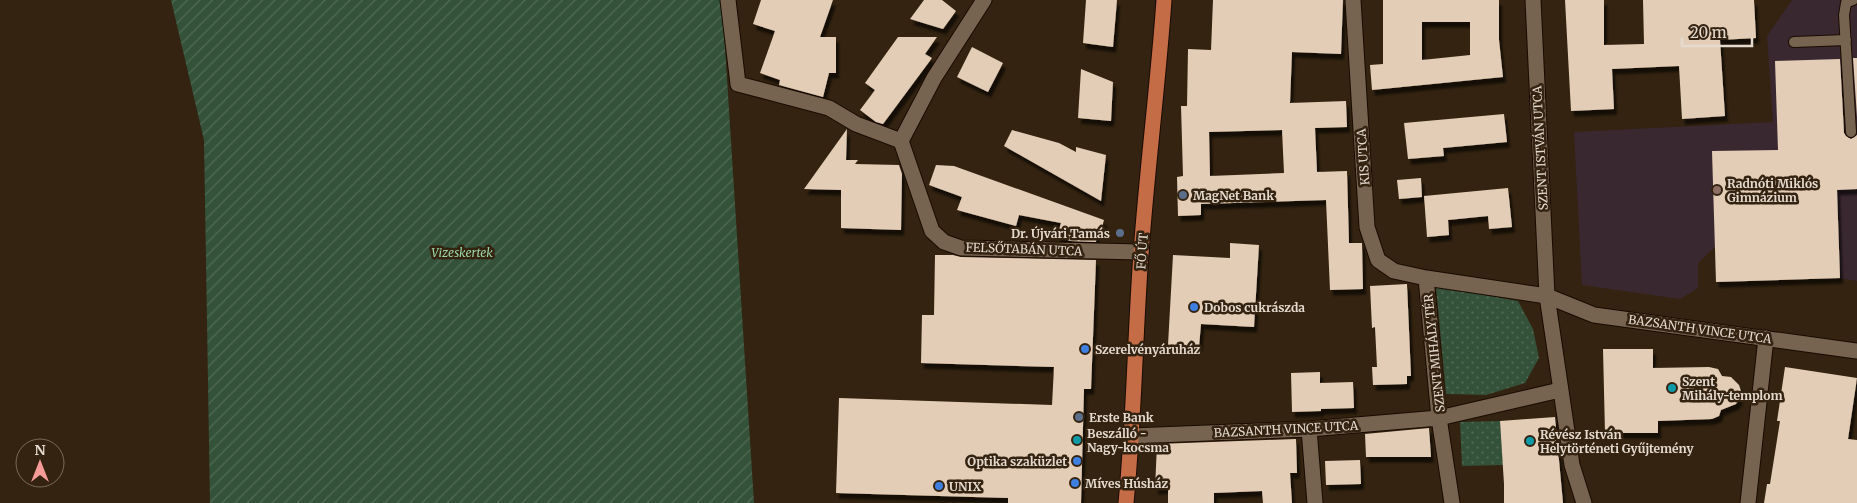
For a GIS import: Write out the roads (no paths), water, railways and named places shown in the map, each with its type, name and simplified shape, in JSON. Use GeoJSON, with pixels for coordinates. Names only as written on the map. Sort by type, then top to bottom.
{"type":"FeatureCollection","features":[{"type":"Feature","properties":{"kind":"main road","name":"FŐ ÚT"},"geometry":{"type":"LineString","coordinates":[[1126,503],[1132,436],[1141,252],[1158,84],[1164,0]]}},
{"type":"Feature","properties":{"kind":"street"},"geometry":{"type":"LineString","coordinates":[[728,0],[738,84],[829,108],[856,124],[901,141],[934,78],[984,0]]}},
{"type":"Feature","properties":{"kind":"street","name":"KIS UTCA"},"geometry":{"type":"LineString","coordinates":[[1353,0],[1368,227],[1378,260],[1394,271],[1426,278]]}},
{"type":"Feature","properties":{"kind":"street","name":"SZENT ISTVÁN UTCA"},"geometry":{"type":"LineString","coordinates":[[1533,0],[1547,296]]}},
{"type":"Feature","properties":{"kind":"street","name":"FELSŐTABÁN UTCA"},"geometry":{"type":"LineString","coordinates":[[901,141],[932,231],[944,242],[961,248],[1141,252]]}},
{"type":"Feature","properties":{"kind":"street","name":"SZENT MIHÁLY TÉR"},"geometry":{"type":"LineString","coordinates":[[1547,296],[1426,278],[1439,418],[1560,390]]}},
{"type":"Feature","properties":{"kind":"street"},"geometry":{"type":"LineString","coordinates":[[1547,296],[1572,465],[1584,503]]}},
{"type":"Feature","properties":{"kind":"street","name":"BAZSANTH VINCE UTCA"},"geometry":{"type":"LineString","coordinates":[[1547,296],[1594,314],[1857,352]]}},
{"type":"Feature","properties":{"kind":"street"},"geometry":{"type":"LineString","coordinates":[[1748,503],[1766,338]]}},
{"type":"Feature","properties":{"kind":"street"},"geometry":{"type":"LineString","coordinates":[[1439,418],[1452,503]]}},
{"type":"Feature","properties":{"kind":"street","name":"BAZSANTH VINCE UTCA"},"geometry":{"type":"LineString","coordinates":[[1132,436],[1309,430],[1439,418]]}},
{"type":"Feature","properties":{"kind":"street"},"geometry":{"type":"LineString","coordinates":[[1309,430],[1315,503]]}},
{"type":"Feature","properties":{"kind":"lane"},"geometry":{"type":"LineString","coordinates":[[1851,132],[1844,15],[1846,3],[1853,0]]}},
{"type":"Feature","properties":{"kind":"lane"},"geometry":{"type":"LineString","coordinates":[[1794,42],[1846,40]]}},
{"type":"Feature","properties":{"kind":"place","name":"Radnóti Miklós Gimnázium"},"geometry":{"type":"Point","coordinates":[1717,190]}},
{"type":"Feature","properties":{"kind":"place","name":"MagNet Bank"},"geometry":{"type":"Point","coordinates":[1183,195]}},
{"type":"Feature","properties":{"kind":"place","name":"Dr. Újvári Tamás"},"geometry":{"type":"Point","coordinates":[1120,233]}},
{"type":"Feature","properties":{"kind":"place","name":"Dobos cukrászda"},"geometry":{"type":"Point","coordinates":[1194,307]}},
{"type":"Feature","properties":{"kind":"place","name":"Szerelvényáruház"},"geometry":{"type":"Point","coordinates":[1085,349]}},
{"type":"Feature","properties":{"kind":"place","name":"Szent Mihály-templom"},"geometry":{"type":"Point","coordinates":[1672,388]}},
{"type":"Feature","properties":{"kind":"place","name":"Erste Bank"},"geometry":{"type":"Point","coordinates":[1079,417]}},
{"type":"Feature","properties":{"kind":"place","name":"Beszálló - Nagy-kocsma"},"geometry":{"type":"Point","coordinates":[1077,440]}},
{"type":"Feature","properties":{"kind":"place","name":"Révész István Helytörténeti Gyűjtemény"},"geometry":{"type":"Point","coordinates":[1530,441]}},
{"type":"Feature","properties":{"kind":"place","name":"Optika szaküzlet"},"geometry":{"type":"Point","coordinates":[1077,461]}},
{"type":"Feature","properties":{"kind":"place","name":"Míves Húsház"},"geometry":{"type":"Point","coordinates":[1075,483]}},
{"type":"Feature","properties":{"kind":"place","name":"UNIX"},"geometry":{"type":"Point","coordinates":[939,486]}},
{"type":"Feature","properties":{"kind":"park label","name":"Vizeskertek"},"geometry":{"type":"Point","coordinates":[462,252]}}]}
